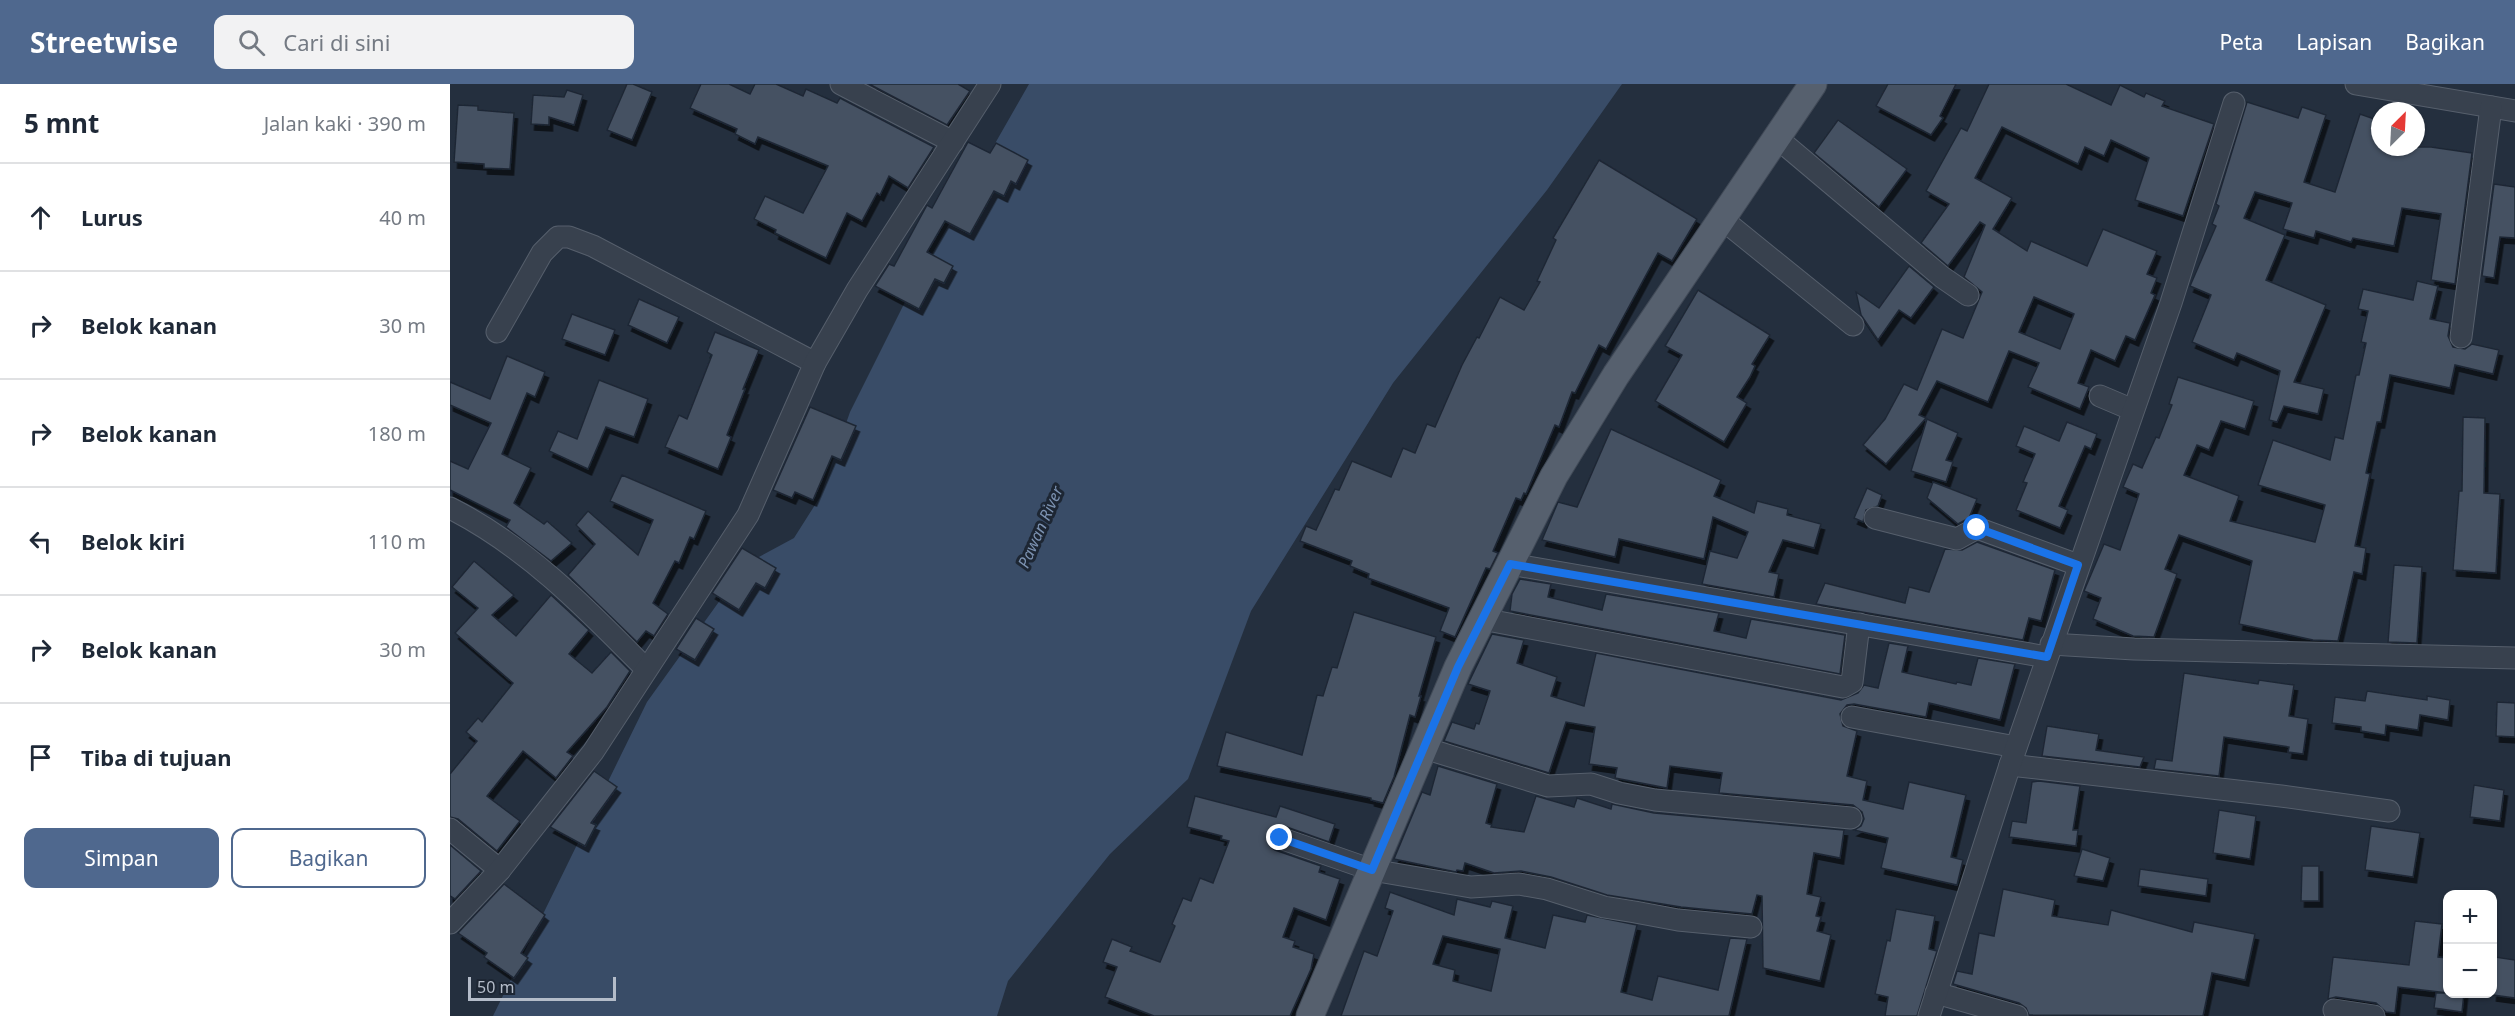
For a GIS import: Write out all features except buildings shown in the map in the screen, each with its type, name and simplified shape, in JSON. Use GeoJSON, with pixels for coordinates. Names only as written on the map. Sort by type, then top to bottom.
{"type":"FeatureCollection","features":[{"type":"Feature","properties":{"kind":"main road"},"geometry":{"type":"LineString","coordinates":[[1310,1016],[1458,667],[1554,476],[1616,375],[1812,84]]}},
{"type":"Feature","properties":{"kind":"street"},"geometry":{"type":"LineString","coordinates":[[841,84],[953,142]]}},
{"type":"Feature","properties":{"kind":"street"},"geometry":{"type":"LineString","coordinates":[[450,922],[500,870],[592,752],[748,514],[815,363],[857,291],[990,84]]}},
{"type":"Feature","properties":{"kind":"street"},"geometry":{"type":"LineString","coordinates":[[2356,84],[2515,111]]}},
{"type":"Feature","properties":{"kind":"street"},"geometry":{"type":"LineString","coordinates":[[1929,1016],[2013,756],[2171,303],[2237,94]]}},
{"type":"Feature","properties":{"kind":"street"},"geometry":{"type":"LineString","coordinates":[[2461,337],[2491,107]]}},
{"type":"Feature","properties":{"kind":"street"},"geometry":{"type":"LineString","coordinates":[[1777,138],[1933,269],[1968,295]]}},
{"type":"Feature","properties":{"kind":"street"},"geometry":{"type":"LineString","coordinates":[[1722,219],[1853,325]]}},
{"type":"Feature","properties":{"kind":"street"},"geometry":{"type":"LineString","coordinates":[[497,332],[542,253],[558,237],[569,237],[594,246],[815,363]]}},
{"type":"Feature","properties":{"kind":"street"},"geometry":{"type":"LineString","coordinates":[[2100,396],[2133,410]]}},
{"type":"Feature","properties":{"kind":"street"},"geometry":{"type":"LineString","coordinates":[[450,508],[485,526],[534,562],[579,600],[646,669]]}},
{"type":"Feature","properties":{"kind":"street"},"geometry":{"type":"LineString","coordinates":[[1875,518],[1957,539],[1977,528],[2078,565]]}},
{"type":"Feature","properties":{"kind":"street"},"geometry":{"type":"LineString","coordinates":[[1510,564],[1859,624],[2049,650],[2134,649],[2515,658]]}},
{"type":"Feature","properties":{"kind":"street"},"geometry":{"type":"LineString","coordinates":[[1482,619],[1843,687],[1848,686],[1851,682],[1859,624]]}},
{"type":"Feature","properties":{"kind":"street"},"geometry":{"type":"LineString","coordinates":[[1852,717],[2013,756],[2389,811]]}},
{"type":"Feature","properties":{"kind":"street"},"geometry":{"type":"LineString","coordinates":[[1424,748],[1548,786],[1591,784],[1655,800],[1851,818]]}},
{"type":"Feature","properties":{"kind":"street"},"geometry":{"type":"LineString","coordinates":[[450,829],[500,870]]}},
{"type":"Feature","properties":{"kind":"street"},"geometry":{"type":"LineString","coordinates":[[1280,838],[1372,870],[1471,886],[1519,884],[1546,889],[1604,907],[1678,920],[1750,927]]}},
{"type":"Feature","properties":{"kind":"street"},"geometry":{"type":"LineString","coordinates":[[1936,993],[2017,1016]]}},
{"type":"Feature","properties":{"kind":"street"},"geometry":{"type":"LineString","coordinates":[[2334,1010],[2374,1016]]}},
{"type":"Feature","properties":{"kind":"water","name":"Pawan River"},"geometry":{"type":"Polygon","coordinates":[[[1029,84],[1622,84],[1547,190],[1393,383],[1251,611],[1188,779],[1110,854],[1008,981],[997,1016],[493,1016],[647,702],[746,564],[794,538],[820,497],[850,412],[909,294],[1029,84]]]}},
{"type":"Feature","properties":{"kind":"route"},"geometry":{"type":"LineString","coordinates":[[1280,838],[1372,870],[1458,667],[1510,564],[2047,657],[2078,565],[1977,528]]}}]}
